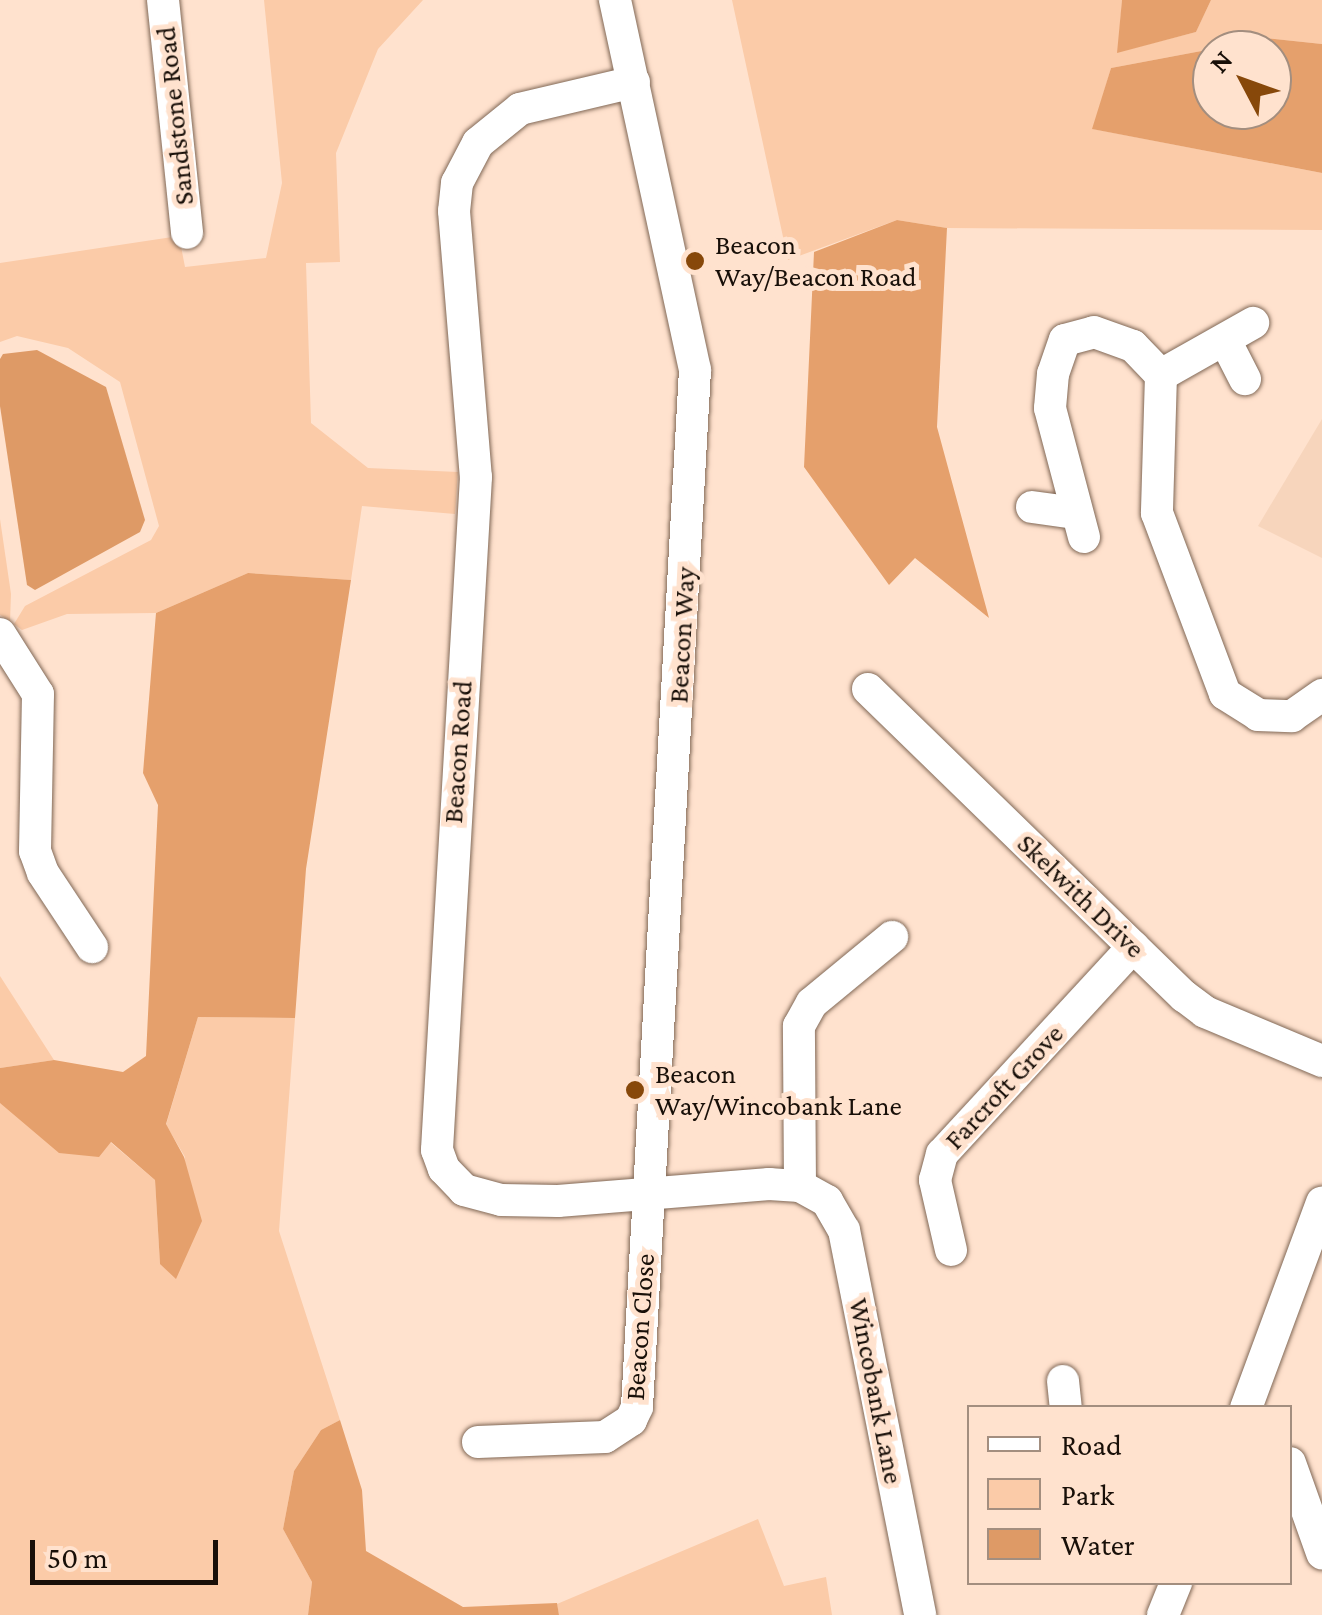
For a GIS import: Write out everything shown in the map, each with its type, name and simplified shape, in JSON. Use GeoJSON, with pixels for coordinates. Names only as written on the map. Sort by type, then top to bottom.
{"type":"FeatureCollection","features":[{"type":"Feature","properties":{"kind":"street","name":"Sandstone Road"},"geometry":{"type":"LineString","coordinates":[[163,0],[187,233]]}},
{"type":"Feature","properties":{"kind":"street","name":"Beacon Way"},"geometry":{"type":"LineString","coordinates":[[615,0],[696,370],[649,1194]]}},
{"type":"Feature","properties":{"kind":"street","name":"Beacon Road"},"geometry":{"type":"LineString","coordinates":[[634,82],[520,110],[478,143],[457,183],[454,211],[476,478],[436,1129],[444,1169],[475,1196],[558,1201],[769,1184],[800,1186]]}},
{"type":"Feature","properties":{"kind":"street"},"geometry":{"type":"LineString","coordinates":[[1032,507],[1080,525],[1050,408],[1053,374],[1065,340],[1094,332],[1133,346],[1160,375],[1157,513],[1225,694],[1258,715],[1292,716],[1322,694]]}},
{"type":"Feature","properties":{"kind":"street"},"geometry":{"type":"LineString","coordinates":[[1160,375],[1239,332],[1245,379]]}},
{"type":"Feature","properties":{"kind":"street"},"geometry":{"type":"LineString","coordinates":[[0,634],[38,694],[34,850],[43,873],[92,947]]}},
{"type":"Feature","properties":{"kind":"street","name":"Skelwith Drive"},"geometry":{"type":"LineString","coordinates":[[868,689],[1205,1012],[1322,1061]]}},
{"type":"Feature","properties":{"kind":"street"},"geometry":{"type":"LineString","coordinates":[[800,1186],[799,1026],[803,1014],[892,936]]}},
{"type":"Feature","properties":{"kind":"street","name":"Farcroft Grove"},"geometry":{"type":"LineString","coordinates":[[950,1250],[935,1180],[942,1154],[1133,947]]}},
{"type":"Feature","properties":{"kind":"street","name":"Wincobank Lane"},"geometry":{"type":"LineString","coordinates":[[800,1186],[827,1201],[844,1230],[920,1615]]}},
{"type":"Feature","properties":{"kind":"street","name":"Beacon Close"},"geometry":{"type":"LineString","coordinates":[[478,1442],[605,1437],[631,1420],[636,1406],[649,1194]]}},
{"type":"Feature","properties":{"kind":"street"},"geometry":{"type":"LineString","coordinates":[[1253,1403],[1322,1203]]}},
{"type":"Feature","properties":{"kind":"street"},"geometry":{"type":"LineString","coordinates":[[1292,1469],[1322,1553]]}},
{"type":"Feature","properties":{"kind":"street"},"geometry":{"type":"LineString","coordinates":[[1163,1615],[1175,1585]]}},
{"type":"Feature","properties":{"kind":"shaded area"},"geometry":{"type":"Polygon","coordinates":[[[1122,0],[1211,0],[1192,33],[1117,53],[1122,0]]]}},
{"type":"Feature","properties":{"kind":"shaded area"},"geometry":{"type":"Polygon","coordinates":[[[1292,41],[1322,44],[1322,173],[1092,129],[1111,68],[1192,53],[1192,130],[1292,130],[1292,41]]]}},
{"type":"Feature","properties":{"kind":"shaded area"},"geometry":{"type":"Polygon","coordinates":[[[897,220],[947,228],[937,427],[989,618],[915,558],[889,585],[804,467],[814,252],[897,220]]]}},
{"type":"Feature","properties":{"kind":"shaded area"},"geometry":{"type":"Polygon","coordinates":[[[1322,419],[1322,558],[1258,526],[1322,419]]]}},
{"type":"Feature","properties":{"kind":"shaded area"},"geometry":{"type":"Polygon","coordinates":[[[248,573],[351,580],[306,869],[295,1018],[198,1017],[166,1124],[184,1157],[202,1221],[176,1279],[160,1264],[155,1180],[111,1142],[99,1157],[59,1153],[0,1103],[0,1068],[54,1060],[123,1072],[146,1056],[158,805],[143,773],[156,613],[248,573]]]}},
{"type":"Feature","properties":{"kind":"shaded area"},"geometry":{"type":"Polygon","coordinates":[[[340,1420],[362,1490],[366,1551],[463,1607],[557,1603],[559,1615],[308,1615],[312,1582],[283,1529],[294,1471],[321,1430],[340,1420]]]}},
{"type":"Feature","properties":{"kind":"green space"},"geometry":{"type":"Polygon","coordinates":[[[264,0],[423,0],[378,49],[336,153],[340,262],[306,263],[311,423],[368,468],[458,472],[455,514],[362,506],[351,580],[248,573],[156,613],[67,614],[22,630],[14,624],[25,606],[151,540],[159,526],[120,382],[68,348],[17,336],[0,342],[0,263],[179,236],[185,267],[266,258],[282,183],[264,0]]]}},
{"type":"Feature","properties":{"kind":"green space"},"geometry":{"type":"Polygon","coordinates":[[[732,0],[1122,0],[1118,52],[1192,33],[1192,53],[1111,68],[1093,129],[1322,173],[1322,230],[947,228],[897,220],[788,260],[732,0]]]}},
{"type":"Feature","properties":{"kind":"green space"},"geometry":{"type":"Polygon","coordinates":[[[1211,0],[1322,0],[1322,44],[1292,41],[1292,30],[1197,30],[1211,0]]]}},
{"type":"Feature","properties":{"kind":"green space"},"geometry":{"type":"Polygon","coordinates":[[[0,519],[11,594],[10,621],[0,615],[0,519]]]}},
{"type":"Feature","properties":{"kind":"green space"},"geometry":{"type":"Polygon","coordinates":[[[0,976],[54,1060],[0,1068],[0,976]]]}},
{"type":"Feature","properties":{"kind":"green space"},"geometry":{"type":"Polygon","coordinates":[[[198,1017],[295,1018],[279,1231],[340,1420],[321,1430],[294,1471],[283,1529],[312,1582],[308,1615],[0,1615],[0,1103],[110,1142],[155,1180],[160,1264],[185,1157],[166,1125],[198,1017]]]}},
{"type":"Feature","properties":{"kind":"green space"},"geometry":{"type":"Polygon","coordinates":[[[758,1519],[784,1586],[826,1577],[832,1615],[559,1615],[557,1604],[758,1519]]]}},
{"type":"Feature","properties":{"kind":"water"},"geometry":{"type":"Polygon","coordinates":[[[37,350],[106,387],[145,520],[140,532],[35,590],[27,585],[0,406],[0,359],[3,354],[37,350]]]}},
{"type":"Feature","properties":{"kind":"place","name":"Beacon Way/Beacon Road"},"geometry":{"type":"Point","coordinates":[695,261]}},
{"type":"Feature","properties":{"kind":"place","name":"Beacon Way/Wincobank Lane"},"geometry":{"type":"Point","coordinates":[635,1090]}}]}
